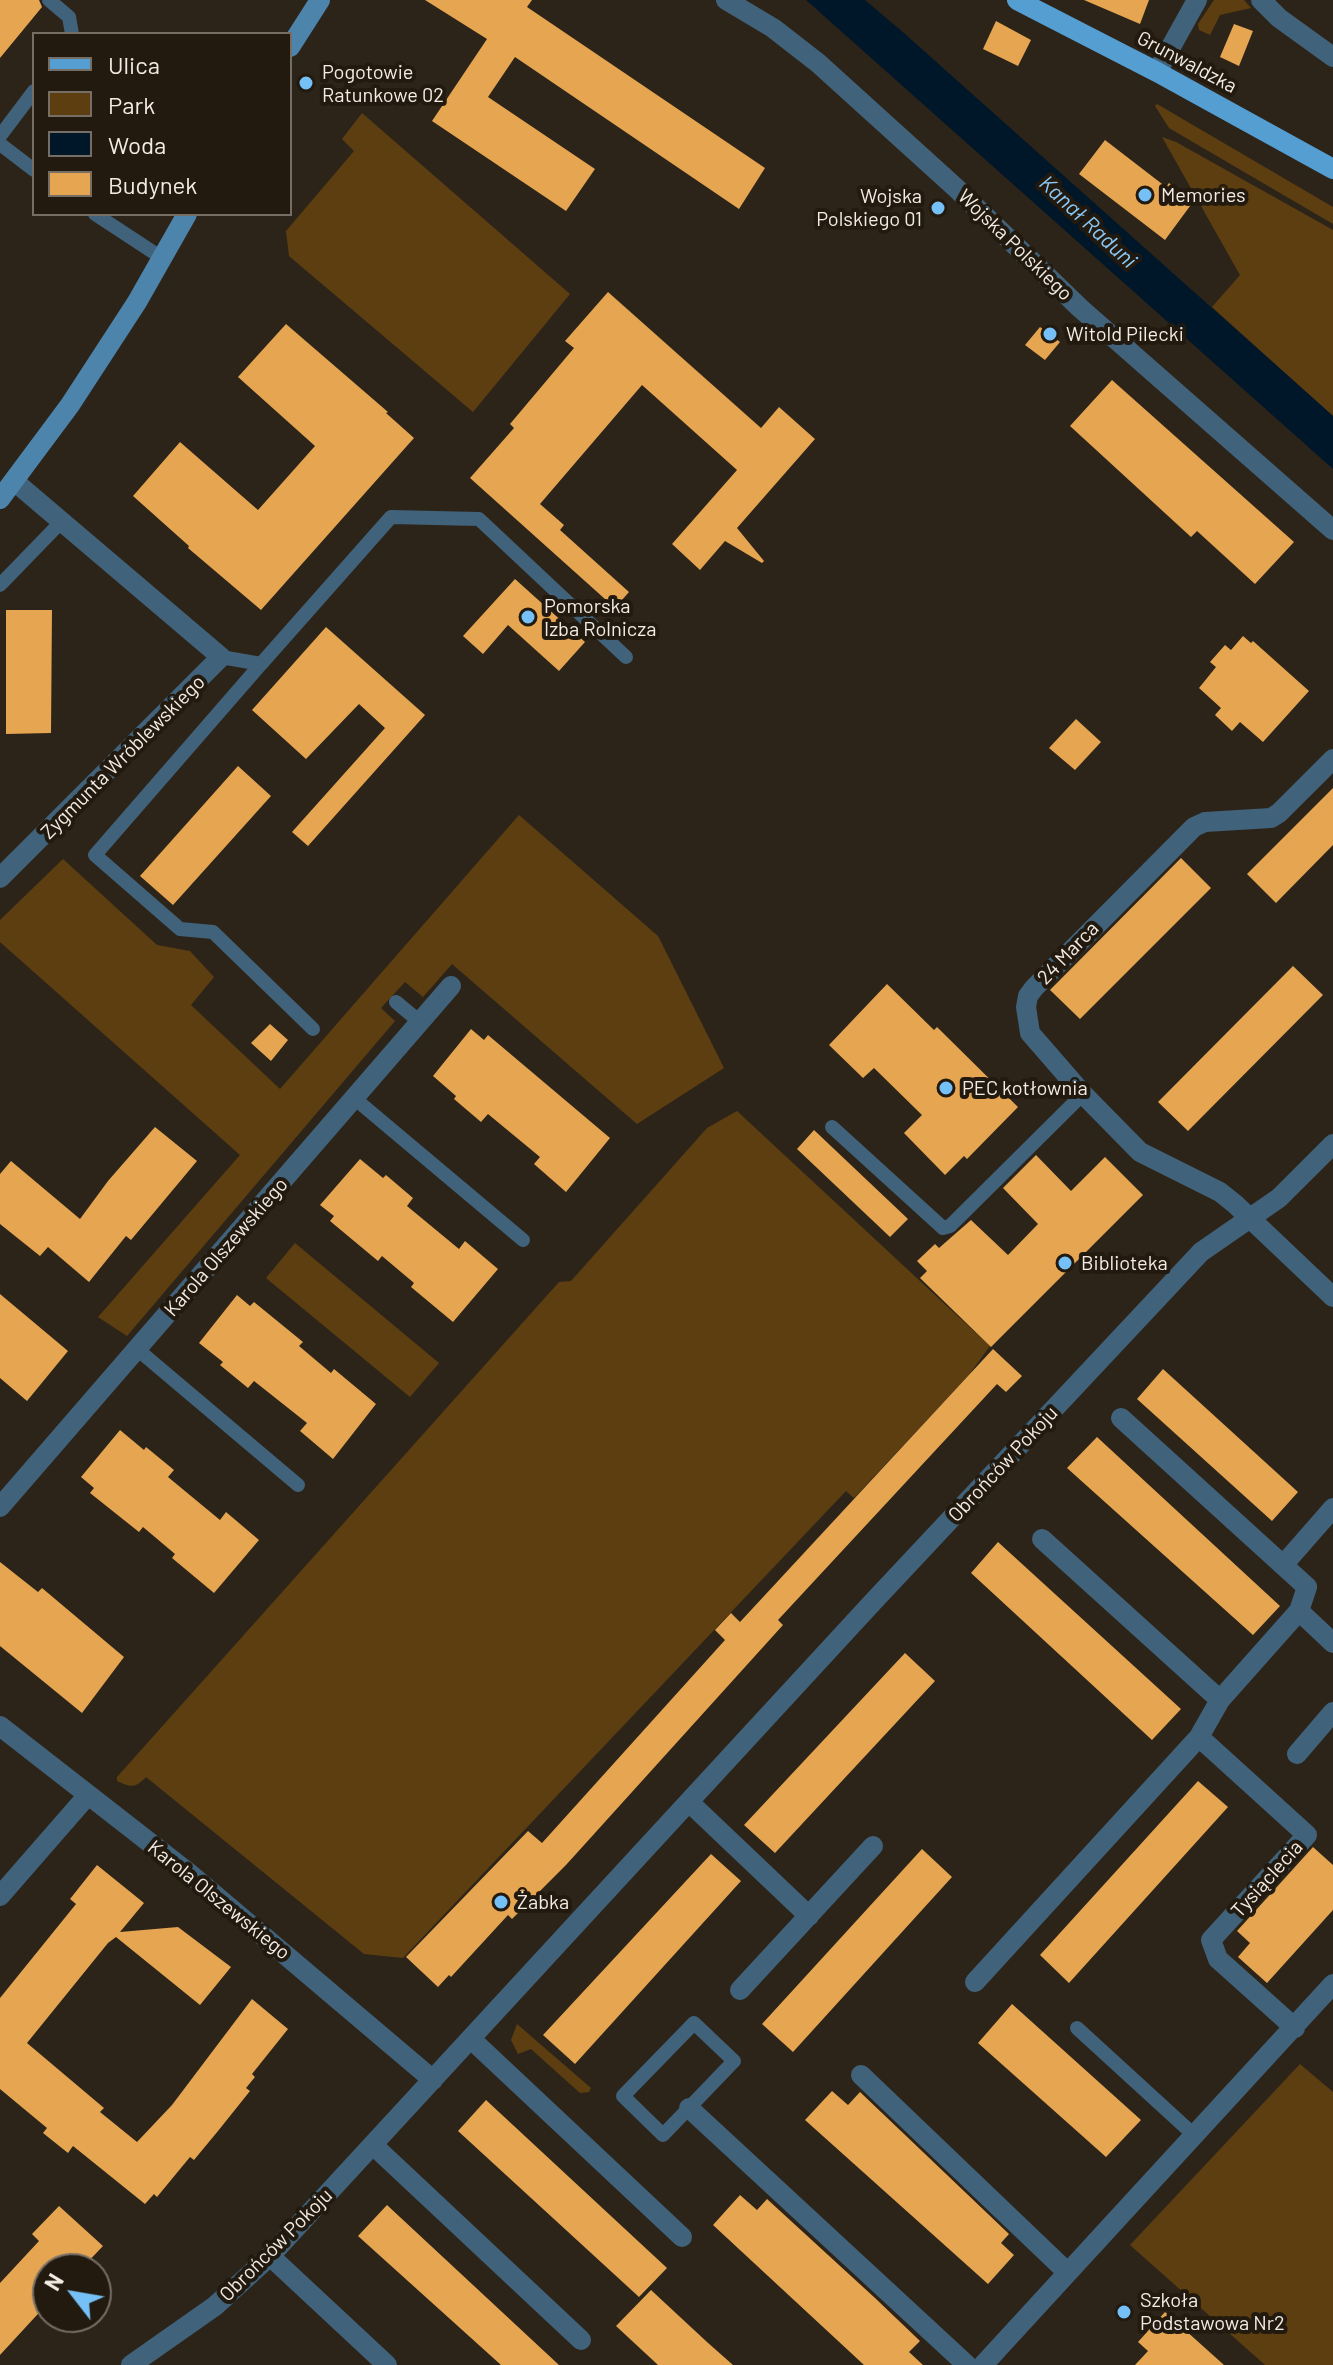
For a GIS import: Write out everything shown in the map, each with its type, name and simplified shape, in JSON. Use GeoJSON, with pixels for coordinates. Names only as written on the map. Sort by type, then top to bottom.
{"type":"FeatureCollection","features":[{"type":"Feature","properties":{"kind":"main road"},"geometry":{"type":"LineString","coordinates":[[292,44],[320,0]]}},
{"type":"Feature","properties":{"kind":"main road","name":"Grunwaldzka"},"geometry":{"type":"LineString","coordinates":[[1017,0],[1157,72],[1333,169]]}},
{"type":"Feature","properties":{"kind":"main road"},"geometry":{"type":"LineString","coordinates":[[0,499],[70,405],[137,302],[186,216]]}},
{"type":"Feature","properties":{"kind":"street","name":"Wojska Polskiego"},"geometry":{"type":"LineString","coordinates":[[726,0],[773,28],[818,63],[956,188],[1080,308],[1333,530]]}},
{"type":"Feature","properties":{"kind":"street"},"geometry":{"type":"LineString","coordinates":[[1157,72],[1197,0]]}},
{"type":"Feature","properties":{"kind":"street"},"geometry":{"type":"LineString","coordinates":[[1261,0],[1279,18],[1333,57]]}},
{"type":"Feature","properties":{"kind":"street","name":"Zygmunta Wróblewskiego"},"geometry":{"type":"LineString","coordinates":[[0,878],[221,657],[14,481]]}},
{"type":"Feature","properties":{"kind":"street","name":"24 Marca"},"geometry":{"type":"LineString","coordinates":[[1333,759],[1271,818],[1205,822],[1194,827],[1034,988],[1028,996],[1026,1007],[1030,1033],[1048,1057],[1140,1152],[1220,1192],[1333,1297]]}},
{"type":"Feature","properties":{"kind":"street","name":"Karola Olszewskiego"},"geometry":{"type":"LineString","coordinates":[[0,1507],[451,986]]}},
{"type":"Feature","properties":{"kind":"street","name":"Obrońców Pokoju"},"geometry":{"type":"LineString","coordinates":[[131,2365],[215,2306],[270,2256],[1201,1252],[1279,1198],[1333,1144]]}},
{"type":"Feature","properties":{"kind":"street"},"geometry":{"type":"LineString","coordinates":[[975,1982],[1199,1737],[1220,1700],[1299,1611],[1307,1587],[1121,1418]]}},
{"type":"Feature","properties":{"kind":"street"},"geometry":{"type":"LineString","coordinates":[[1284,1564],[1333,1508]]}},
{"type":"Feature","properties":{"kind":"street"},"geometry":{"type":"LineString","coordinates":[[1042,1539],[1220,1700]]}},
{"type":"Feature","properties":{"kind":"street"},"geometry":{"type":"LineString","coordinates":[[1299,1611],[1333,1643]]}},
{"type":"Feature","properties":{"kind":"street"},"geometry":{"type":"LineString","coordinates":[[1297,1754],[1333,1712]]}},
{"type":"Feature","properties":{"kind":"street","name":"Karola Olszewskiego"},"geometry":{"type":"LineString","coordinates":[[0,1726],[190,1874],[433,2080]]}},
{"type":"Feature","properties":{"kind":"street","name":"Tysiąclecia"},"geometry":{"type":"LineString","coordinates":[[1199,1737],[1307,1835],[1211,1940],[1218,1959],[1295,2028]]}},
{"type":"Feature","properties":{"kind":"street"},"geometry":{"type":"LineString","coordinates":[[0,1896],[88,1795]]}},
{"type":"Feature","properties":{"kind":"street"},"geometry":{"type":"LineString","coordinates":[[689,1802],[809,1916]]}},
{"type":"Feature","properties":{"kind":"street"},"geometry":{"type":"LineString","coordinates":[[740,1990],[873,1846]]}},
{"type":"Feature","properties":{"kind":"street"},"geometry":{"type":"LineString","coordinates":[[983,2365],[1333,1984]]}},
{"type":"Feature","properties":{"kind":"street"},"geometry":{"type":"LineString","coordinates":[[471,2039],[682,2237]]}},
{"type":"Feature","properties":{"kind":"street"},"geometry":{"type":"LineString","coordinates":[[861,2075],[1067,2272]]}},
{"type":"Feature","properties":{"kind":"street"},"geometry":{"type":"LineString","coordinates":[[689,2108],[967,2365]]}},
{"type":"Feature","properties":{"kind":"street"},"geometry":{"type":"LineString","coordinates":[[373,2145],[581,2340]]}},
{"type":"Feature","properties":{"kind":"street"},"geometry":{"type":"LineString","coordinates":[[270,2256],[387,2365]]}},
{"type":"Feature","properties":{"kind":"lane"},"geometry":{"type":"LineString","coordinates":[[49,0],[69,17],[72,32]]}},
{"type":"Feature","properties":{"kind":"lane"},"geometry":{"type":"LineString","coordinates":[[0,136],[32,94]]}},
{"type":"Feature","properties":{"kind":"lane"},"geometry":{"type":"LineString","coordinates":[[0,144],[32,168]]}},
{"type":"Feature","properties":{"kind":"lane"},"geometry":{"type":"LineString","coordinates":[[98,216],[162,258]]}},
{"type":"Feature","properties":{"kind":"lane"},"geometry":{"type":"LineString","coordinates":[[313,1029],[213,932],[180,929],[95,855],[391,517],[479,519],[626,657]]}},
{"type":"Feature","properties":{"kind":"lane"},"geometry":{"type":"LineString","coordinates":[[0,585],[63,520]]}},
{"type":"Feature","properties":{"kind":"lane"},"geometry":{"type":"LineString","coordinates":[[221,657],[261,664]]}},
{"type":"Feature","properties":{"kind":"lane"},"geometry":{"type":"LineString","coordinates":[[396,1002],[420,1022]]}},
{"type":"Feature","properties":{"kind":"lane"},"geometry":{"type":"LineString","coordinates":[[832,1127],[943,1228],[950,1226],[1083,1094]]}},
{"type":"Feature","properties":{"kind":"lane"},"geometry":{"type":"LineString","coordinates":[[354,1098],[523,1240]]}},
{"type":"Feature","properties":{"kind":"lane"},"geometry":{"type":"LineString","coordinates":[[137,1349],[298,1485]]}},
{"type":"Feature","properties":{"kind":"lane"},"geometry":{"type":"LineString","coordinates":[[694,2023],[734,2061],[689,2108],[663,2135],[623,2096],[694,2023]]}},
{"type":"Feature","properties":{"kind":"lane"},"geometry":{"type":"LineString","coordinates":[[1077,2028],[1194,2135]]}},
{"type":"Feature","properties":{"kind":"green space"},"geometry":{"type":"Polygon","coordinates":[[[1214,0],[1244,0],[1251,8],[1220,15],[1210,35],[1199,30],[1198,24],[1214,0]]]}},
{"type":"Feature","properties":{"kind":"green space"},"geometry":{"type":"Polygon","coordinates":[[[1157,104],[1333,207],[1333,224],[1169,128],[1155,106],[1157,104]]]}},
{"type":"Feature","properties":{"kind":"green space"},"geometry":{"type":"Polygon","coordinates":[[[362,113],[570,294],[473,412],[289,256],[286,231],[354,151],[342,139],[362,113]]]}},
{"type":"Feature","properties":{"kind":"green space"},"geometry":{"type":"Polygon","coordinates":[[[1162,137],[1333,230],[1333,416],[1212,307],[1240,275],[1162,137]]]}},
{"type":"Feature","properties":{"kind":"green space"},"geometry":{"type":"Polygon","coordinates":[[[519,815],[658,936],[724,1068],[637,1124],[452,964],[423,997],[405,982],[381,1008],[395,1021],[127,1336],[98,1317],[240,1155],[0,942],[0,920],[63,859],[157,945],[190,951],[214,977],[191,1005],[280,1089],[519,815]]]}},
{"type":"Feature","properties":{"kind":"green space"},"geometry":{"type":"Polygon","coordinates":[[[737,1111],[990,1346],[968,1376],[854,1498],[846,1491],[403,1958],[364,1954],[146,1777],[133,1786],[117,1781],[117,1777],[559,1282],[571,1281],[707,1128],[737,1111]]]}},
{"type":"Feature","properties":{"kind":"green space"},"geometry":{"type":"Polygon","coordinates":[[[295,1243],[439,1363],[410,1397],[266,1278],[295,1243]]]}},
{"type":"Feature","properties":{"kind":"green space"},"geometry":{"type":"Polygon","coordinates":[[[517,2024],[591,2088],[589,2092],[580,2093],[531,2049],[518,2054],[511,2040],[517,2024]]]}},
{"type":"Feature","properties":{"kind":"green space"},"geometry":{"type":"Polygon","coordinates":[[[1300,2064],[1333,2092],[1333,2365],[1265,2365],[1130,2245],[1300,2064]]]}},
{"type":"Feature","properties":{"kind":"water","name":"Kanał Raduni"},"geometry":{"type":"Polygon","coordinates":[[[806,0],[865,0],[905,34],[1333,416],[1333,469],[806,0]]]}},
{"type":"Feature","properties":{"kind":"building"},"geometry":{"type":"Polygon","coordinates":[[[0,0],[39,0],[42,7],[0,58],[0,0]]]}},
{"type":"Feature","properties":{"kind":"building"},"geometry":{"type":"Polygon","coordinates":[[[425,0],[532,0],[527,7],[765,168],[739,209],[515,57],[488,97],[595,169],[566,211],[432,121],[487,39],[425,0]]]}},
{"type":"Feature","properties":{"kind":"building"},"geometry":{"type":"Polygon","coordinates":[[[1084,0],[1149,0],[1140,24],[1084,0]]]}},
{"type":"Feature","properties":{"kind":"building"},"geometry":{"type":"Polygon","coordinates":[[[996,21],[1031,40],[1018,66],[983,49],[996,21]]]}},
{"type":"Feature","properties":{"kind":"building"},"geometry":{"type":"Polygon","coordinates":[[[1234,24],[1253,31],[1239,66],[1220,57],[1234,24]]]}},
{"type":"Feature","properties":{"kind":"building","name":"Memories"},"geometry":{"type":"Polygon","coordinates":[[[1105,140],[1166,187],[1169,183],[1193,202],[1165,240],[1079,174],[1105,140]]]}},
{"type":"Feature","properties":{"kind":"building"},"geometry":{"type":"Polygon","coordinates":[[[608,292],[761,428],[779,407],[815,439],[737,528],[764,561],[762,563],[725,541],[700,570],[672,544],[737,470],[642,385],[540,504],[564,525],[560,530],[629,592],[615,608],[470,478],[514,428],[510,424],[574,348],[565,341],[608,292]]]}},
{"type":"Feature","properties":{"kind":"building"},"geometry":{"type":"Polygon","coordinates":[[[286,324],[414,438],[261,610],[133,496],[180,442],[258,510],[315,446],[238,377],[286,324]]]}},
{"type":"Feature","properties":{"kind":"building"},"geometry":{"type":"Polygon","coordinates":[[[1040,327],[1060,342],[1045,360],[1025,345],[1040,327]]]}},
{"type":"Feature","properties":{"kind":"building"},"geometry":{"type":"Polygon","coordinates":[[[1112,380],[1294,542],[1255,584],[1197,531],[1191,537],[1070,426],[1112,380]]]}},
{"type":"Feature","properties":{"kind":"building","name":"Pomorska Izba Rolnicza"},"geometry":{"type":"Polygon","coordinates":[[[515,579],[585,642],[559,671],[508,625],[483,654],[463,636],[515,579]]]}},
{"type":"Feature","properties":{"kind":"building"},"geometry":{"type":"Polygon","coordinates":[[[6,610],[52,610],[51,733],[6,734],[6,610]]]}},
{"type":"Feature","properties":{"kind":"building"},"geometry":{"type":"Polygon","coordinates":[[[326,627],[425,715],[308,846],[292,832],[385,728],[359,704],[306,759],[252,710],[326,627]]]}},
{"type":"Feature","properties":{"kind":"building"},"geometry":{"type":"Polygon","coordinates":[[[1243,636],[1251,643],[1253,641],[1309,691],[1263,742],[1240,722],[1232,731],[1215,715],[1221,708],[1199,688],[1216,667],[1210,662],[1225,645],[1231,650],[1243,636]]]}},
{"type":"Feature","properties":{"kind":"building"},"geometry":{"type":"Polygon","coordinates":[[[1076,719],[1101,742],[1075,770],[1049,748],[1076,719]]]}},
{"type":"Feature","properties":{"kind":"building"},"geometry":{"type":"Polygon","coordinates":[[[238,766],[271,796],[173,905],[140,876],[238,766]]]}},
{"type":"Feature","properties":{"kind":"building"},"geometry":{"type":"Polygon","coordinates":[[[1333,788],[1333,845],[1276,903],[1247,874],[1333,788]]]}},
{"type":"Feature","properties":{"kind":"building"},"geometry":{"type":"Polygon","coordinates":[[[1181,858],[1211,888],[1080,1019],[1050,990],[1181,858]]]}},
{"type":"Feature","properties":{"kind":"building"},"geometry":{"type":"Polygon","coordinates":[[[1293,966],[1323,995],[1188,1131],[1158,1102],[1293,966]]]}},
{"type":"Feature","properties":{"kind":"building","name":"PEC kotłownia"},"geometry":{"type":"Polygon","coordinates":[[[887,984],[934,1030],[937,1027],[1018,1107],[967,1159],[964,1156],[945,1175],[904,1133],[922,1115],[874,1068],[863,1078],[829,1045],[887,984]]]}},
{"type":"Feature","properties":{"kind":"building"},"geometry":{"type":"Polygon","coordinates":[[[270,1024],[288,1040],[271,1061],[251,1043],[270,1024]]]}},
{"type":"Feature","properties":{"kind":"building"},"geometry":{"type":"Polygon","coordinates":[[[471,1029],[484,1040],[488,1035],[610,1138],[566,1192],[534,1164],[540,1157],[488,1114],[481,1122],[433,1076],[471,1029]]]}},
{"type":"Feature","properties":{"kind":"building"},"geometry":{"type":"Polygon","coordinates":[[[155,1127],[197,1161],[131,1240],[126,1236],[89,1282],[48,1247],[40,1256],[0,1224],[0,1174],[11,1161],[80,1219],[155,1127]]]}},
{"type":"Feature","properties":{"kind":"building"},"geometry":{"type":"Polygon","coordinates":[[[814,1130],[908,1219],[890,1237],[797,1149],[814,1130]]]}},
{"type":"Feature","properties":{"kind":"building"},"geometry":{"type":"Polygon","coordinates":[[[1036,1155],[1071,1191],[1105,1157],[1143,1195],[991,1347],[920,1278],[927,1271],[917,1261],[935,1244],[939,1248],[971,1220],[1008,1255],[1038,1224],[1003,1188],[1036,1155]]]}},
{"type":"Feature","properties":{"kind":"building"},"geometry":{"type":"Polygon","coordinates":[[[360,1159],[383,1178],[386,1175],[413,1198],[407,1206],[459,1249],[465,1241],[498,1269],[453,1322],[411,1287],[414,1283],[382,1256],[378,1261],[330,1221],[334,1216],[320,1205],[360,1159]]]}},
{"type":"Feature","properties":{"kind":"building"},"geometry":{"type":"Polygon","coordinates":[[[0,1294],[68,1351],[27,1401],[0,1378],[0,1294]]]}},
{"type":"Feature","properties":{"kind":"building"},"geometry":{"type":"Polygon","coordinates":[[[237,1295],[250,1306],[254,1302],[303,1342],[299,1346],[331,1373],[334,1369],[376,1404],[333,1459],[300,1431],[307,1423],[254,1381],[248,1388],[199,1343],[237,1295]]]}},
{"type":"Feature","properties":{"kind":"building"},"geometry":{"type":"Polygon","coordinates":[[[993,1349],[1022,1376],[1006,1392],[997,1384],[778,1620],[783,1625],[566,1865],[512,1919],[508,1915],[438,1987],[406,1957],[528,1831],[542,1843],[725,1640],[715,1630],[731,1613],[740,1622],[993,1349]]]}},
{"type":"Feature","properties":{"kind":"building"},"geometry":{"type":"Polygon","coordinates":[[[1163,1369],[1298,1492],[1272,1521],[1137,1399],[1163,1369]]]}},
{"type":"Feature","properties":{"kind":"building"},"geometry":{"type":"Polygon","coordinates":[[[120,1430],[174,1470],[168,1477],[220,1520],[226,1512],[259,1540],[214,1593],[172,1558],[175,1554],[143,1527],[139,1532],[90,1493],[94,1488],[81,1477],[120,1430]]]}},
{"type":"Feature","properties":{"kind":"building"},"geometry":{"type":"Polygon","coordinates":[[[1097,1437],[1280,1606],[1253,1635],[1067,1468],[1097,1437]]]}},
{"type":"Feature","properties":{"kind":"building"},"geometry":{"type":"Polygon","coordinates":[[[998,1542],[1181,1709],[1152,1740],[971,1573],[998,1542]]]}},
{"type":"Feature","properties":{"kind":"building"},"geometry":{"type":"Polygon","coordinates":[[[0,1562],[38,1592],[42,1588],[124,1657],[82,1713],[0,1646],[0,1562]]]}},
{"type":"Feature","properties":{"kind":"building"},"geometry":{"type":"Polygon","coordinates":[[[905,1653],[935,1681],[775,1853],[744,1825],[905,1653]]]}},
{"type":"Feature","properties":{"kind":"building"},"geometry":{"type":"Polygon","coordinates":[[[1198,1781],[1228,1807],[1069,1983],[1040,1955],[1198,1781]]]}},
{"type":"Feature","properties":{"kind":"building"},"geometry":{"type":"Polygon","coordinates":[[[1313,1847],[1333,1865],[1333,1910],[1267,1983],[1238,1957],[1250,1943],[1237,1931],[1313,1847]]]}},
{"type":"Feature","properties":{"kind":"building"},"geometry":{"type":"Polygon","coordinates":[[[922,1849],[952,1877],[793,2052],[762,2024],[922,1849]]]}},
{"type":"Feature","properties":{"kind":"building"},"geometry":{"type":"Polygon","coordinates":[[[711,1854],[741,1881],[575,2064],[543,2035],[711,1854]]]}},
{"type":"Feature","properties":{"kind":"building"},"geometry":{"type":"Polygon","coordinates":[[[97,1865],[144,1903],[120,1932],[178,1927],[231,1967],[200,2005],[116,1937],[108,1943],[27,2043],[104,2108],[100,2112],[137,2142],[172,2105],[252,1999],[288,2029],[252,2074],[255,2077],[246,2088],[250,2091],[218,2131],[194,2160],[190,2157],[157,2197],[154,2194],[145,2204],[73,2146],[68,2153],[43,2133],[47,2128],[0,2089],[0,1998],[76,1904],[70,1899],[97,1865]]]}},
{"type":"Feature","properties":{"kind":"building"},"geometry":{"type":"Polygon","coordinates":[[[1012,2004],[1141,2120],[1106,2157],[978,2043],[1012,2004]]]}},
{"type":"Feature","properties":{"kind":"building"},"geometry":{"type":"Polygon","coordinates":[[[832,2091],[848,2105],[860,2092],[1009,2234],[1001,2243],[1014,2255],[988,2284],[805,2120],[832,2091]]]}},
{"type":"Feature","properties":{"kind":"building"},"geometry":{"type":"Polygon","coordinates":[[[486,2100],[667,2268],[639,2297],[458,2131],[486,2100]]]}},
{"type":"Feature","properties":{"kind":"building"},"geometry":{"type":"Polygon","coordinates":[[[740,2195],[757,2210],[767,2199],[875,2298],[920,2341],[909,2352],[923,2365],[864,2365],[713,2225],[740,2195]]]}},
{"type":"Feature","properties":{"kind":"building"},"geometry":{"type":"Polygon","coordinates":[[[387,2205],[559,2365],[501,2365],[358,2236],[387,2205]]]}},
{"type":"Feature","properties":{"kind":"building"},"geometry":{"type":"Polygon","coordinates":[[[59,2206],[103,2246],[96,2253],[32,2253],[32,2320],[0,2355],[0,2283],[39,2241],[32,2234],[59,2206]]]}},
{"type":"Feature","properties":{"kind":"building"},"geometry":{"type":"Polygon","coordinates":[[[651,2290],[733,2365],[658,2365],[616,2326],[651,2290]]]}},
{"type":"Feature","properties":{"kind":"building"},"geometry":{"type":"Polygon","coordinates":[[[1165,2312],[1224,2365],[1135,2365],[1148,2351],[1138,2342],[1165,2312]]]}},
{"type":"Feature","properties":{"kind":"place","name":"Pogotowie Ratunkowe 02"},"geometry":{"type":"Point","coordinates":[306,83]}},
{"type":"Feature","properties":{"kind":"place","name":"Memories"},"geometry":{"type":"Point","coordinates":[1145,195]}},
{"type":"Feature","properties":{"kind":"place","name":"Wojska Polskiego 01"},"geometry":{"type":"Point","coordinates":[938,208]}},
{"type":"Feature","properties":{"kind":"place","name":"Witold Pilecki"},"geometry":{"type":"Point","coordinates":[1050,334]}},
{"type":"Feature","properties":{"kind":"place","name":"Pomorska Izba Rolnicza"},"geometry":{"type":"Point","coordinates":[528,617]}},
{"type":"Feature","properties":{"kind":"place","name":"PEC kotłownia"},"geometry":{"type":"Point","coordinates":[946,1088]}},
{"type":"Feature","properties":{"kind":"place","name":"Biblioteka"},"geometry":{"type":"Point","coordinates":[1065,1263]}},
{"type":"Feature","properties":{"kind":"place","name":"Żabka"},"geometry":{"type":"Point","coordinates":[501,1902]}},
{"type":"Feature","properties":{"kind":"place","name":"Szkoła Podstawowa Nr2"},"geometry":{"type":"Point","coordinates":[1124,2312]}}]}
